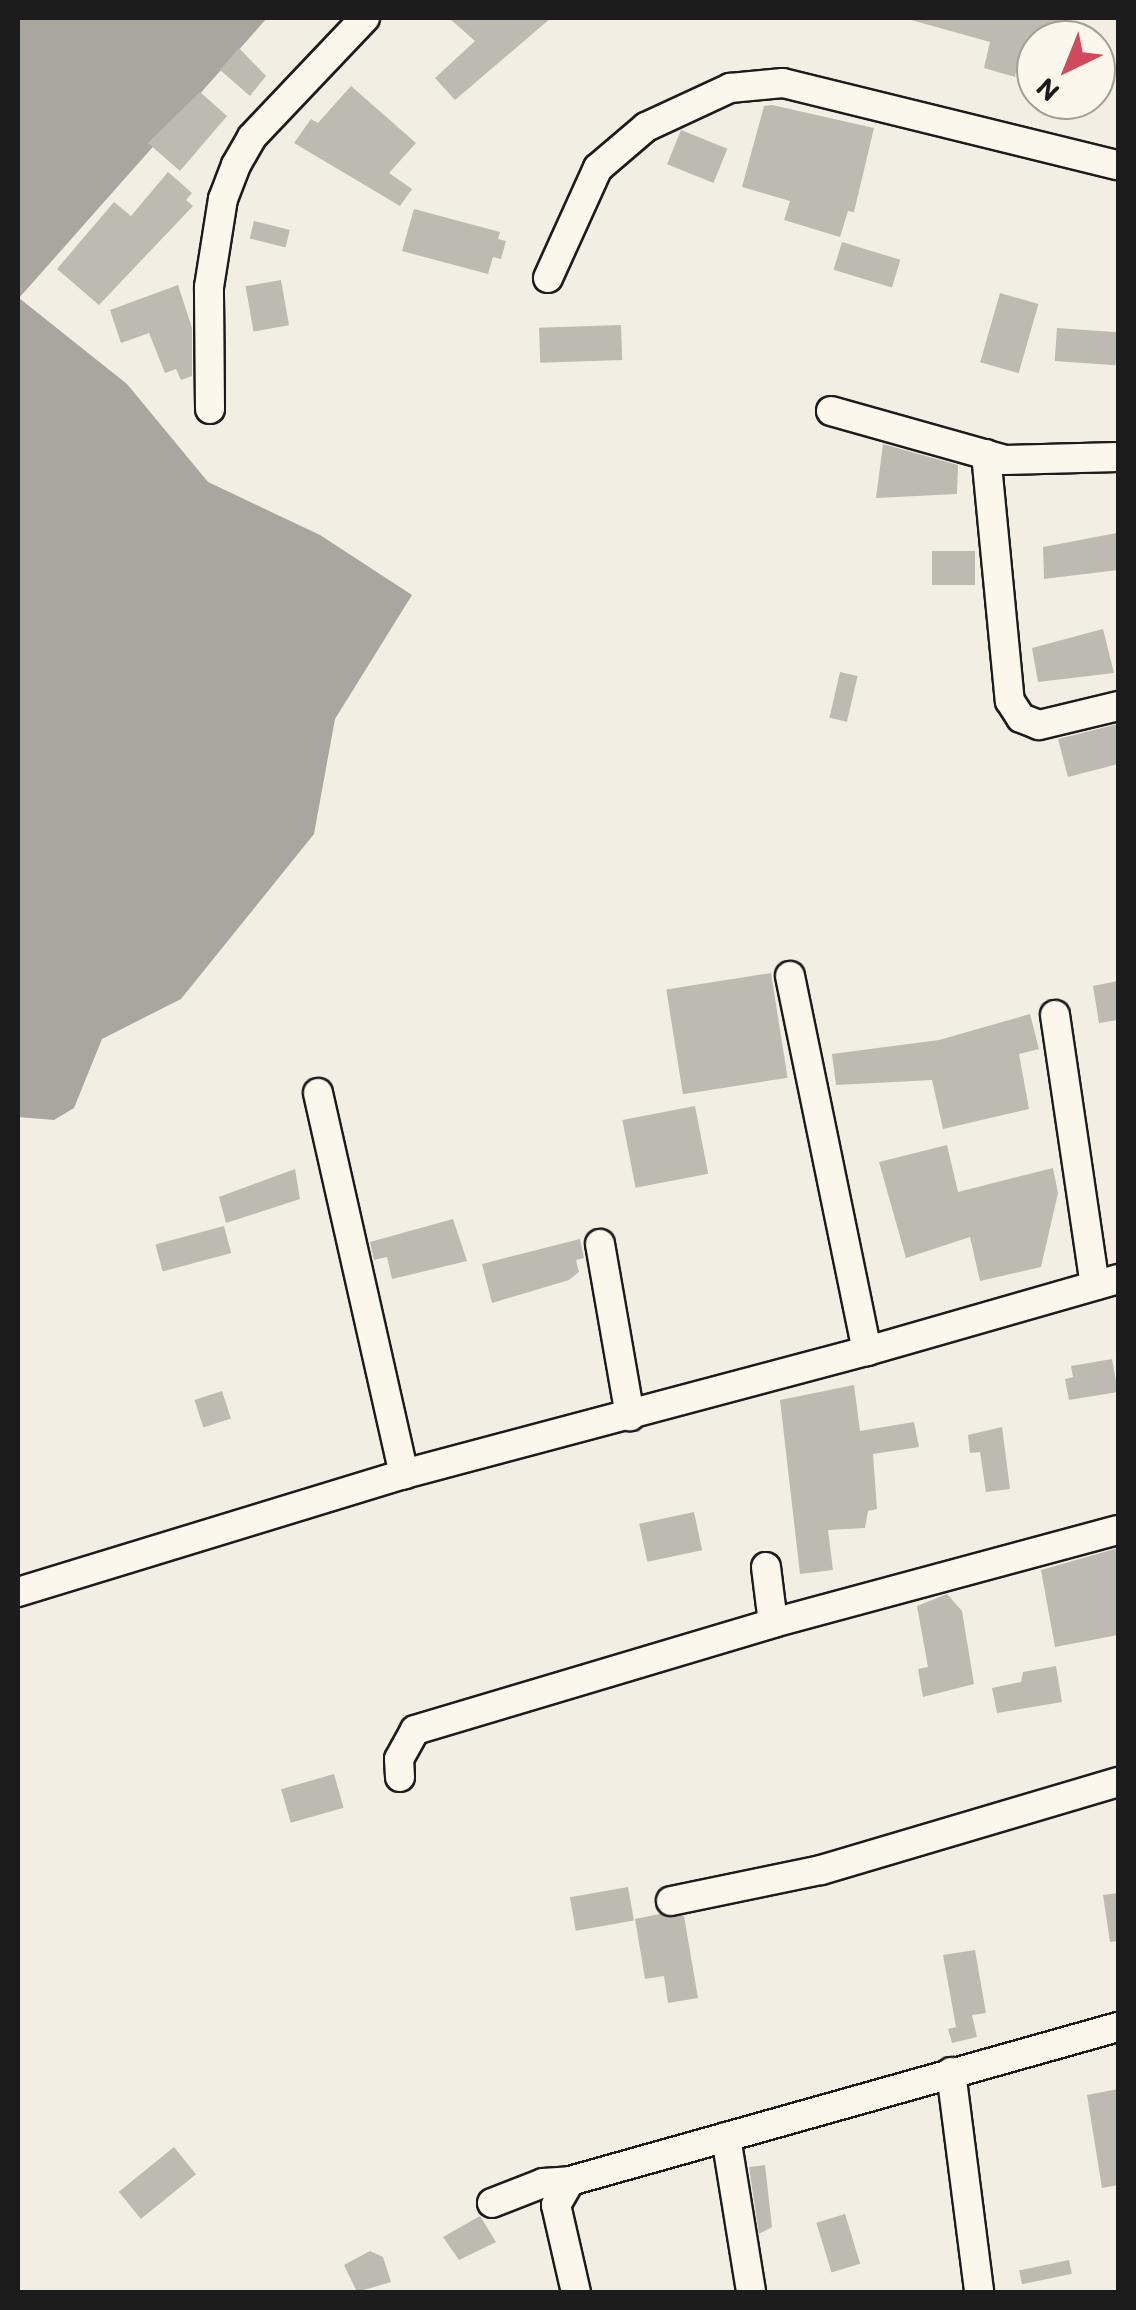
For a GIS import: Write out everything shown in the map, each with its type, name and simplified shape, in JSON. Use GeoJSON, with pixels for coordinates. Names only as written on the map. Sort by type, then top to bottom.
{"type":"FeatureCollection","features":[{"type":"Feature","properties":{"kind":"street"},"geometry":{"type":"LineString","coordinates":[[210,409],[209,287],[223,199],[236,165],[252,137],[365,18]]}},
{"type":"Feature","properties":{"kind":"street"},"geometry":{"type":"LineString","coordinates":[[548,278],[598,168],[646,127],[730,88],[783,82],[1118,165]]}},
{"type":"Feature","properties":{"kind":"street"},"geometry":{"type":"LineString","coordinates":[[831,411],[1004,460],[1118,457]]}},
{"type":"Feature","properties":{"kind":"street"},"geometry":{"type":"LineString","coordinates":[[986,454],[1010,701],[1022,718],[1039,724],[1118,706]]}},
{"type":"Feature","properties":{"kind":"street"},"geometry":{"type":"LineString","coordinates":[[790,976],[868,1351]]}},
{"type":"Feature","properties":{"kind":"street"},"geometry":{"type":"LineString","coordinates":[[18,1592],[404,1474],[868,1351],[1107,1282],[1056,1015]]}},
{"type":"Feature","properties":{"kind":"street"},"geometry":{"type":"LineString","coordinates":[[318,1093],[404,1474]]}},
{"type":"Feature","properties":{"kind":"street"},"geometry":{"type":"LineString","coordinates":[[600,1244],[630,1416]]}},
{"type":"Feature","properties":{"kind":"street"},"geometry":{"type":"LineString","coordinates":[[400,1777],[399,1760],[415,1730],[774,1623],[1118,1530]]}},
{"type":"Feature","properties":{"kind":"street"},"geometry":{"type":"LineString","coordinates":[[766,1567],[774,1623]]}},
{"type":"Feature","properties":{"kind":"street"},"geometry":{"type":"LineString","coordinates":[[671,1901],[821,1870],[1118,1782]]}},
{"type":"Feature","properties":{"kind":"street"},"geometry":{"type":"LineString","coordinates":[[492,2203],[543,2183],[570,2181],[1118,2027]]}},
{"type":"Feature","properties":{"kind":"street"},"geometry":{"type":"LineString","coordinates":[[951,2072],[979,2292]]}},
{"type":"Feature","properties":{"kind":"street"},"geometry":{"type":"LineString","coordinates":[[726,2137],[751,2292]]}},
{"type":"Feature","properties":{"kind":"street"},"geometry":{"type":"LineString","coordinates":[[570,2181],[556,2205],[576,2292]]}},
{"type":"Feature","properties":{"kind":"shaded area"},"geometry":{"type":"Polygon","coordinates":[[[18,18],[267,18],[19,298],[127,384],[208,482],[320,535],[412,595],[335,719],[314,834],[181,999],[102,1039],[74,1108],[54,1120],[18,1117],[18,18]]]}},
{"type":"Feature","properties":{"kind":"building"},"geometry":{"type":"Polygon","coordinates":[[[449,18],[551,18],[455,100],[435,78],[475,41],[449,18]]]}},
{"type":"Feature","properties":{"kind":"building"},"geometry":{"type":"Polygon","coordinates":[[[904,18],[1062,18],[1016,20],[1015,77],[984,68],[990,42],[904,18]]]}},
{"type":"Feature","properties":{"kind":"building"},"geometry":{"type":"Polygon","coordinates":[[[239,48],[266,76],[250,96],[220,70],[239,48]]]}},
{"type":"Feature","properties":{"kind":"building"},"geometry":{"type":"Polygon","coordinates":[[[351,86],[416,143],[389,173],[412,189],[400,206],[294,143],[311,119],[318,123],[351,86]]]}},
{"type":"Feature","properties":{"kind":"building"},"geometry":{"type":"Polygon","coordinates":[[[200,92],[227,116],[180,171],[148,143],[200,92]]]}},
{"type":"Feature","properties":{"kind":"building"},"geometry":{"type":"Polygon","coordinates":[[[764,106],[874,128],[854,212],[848,211],[840,237],[784,220],[790,201],[742,187],[764,106]]]}},
{"type":"Feature","properties":{"kind":"building"},"geometry":{"type":"Polygon","coordinates":[[[681,130],[727,149],[713,183],[667,164],[681,130]]]}},
{"type":"Feature","properties":{"kind":"building"},"geometry":{"type":"Polygon","coordinates":[[[168,172],[192,193],[186,200],[193,206],[99,305],[57,269],[114,202],[131,216],[168,172]]]}},
{"type":"Feature","properties":{"kind":"building"},"geometry":{"type":"Polygon","coordinates":[[[414,209],[500,232],[498,239],[506,241],[501,259],[493,257],[488,274],[402,251],[414,209]]]}},
{"type":"Feature","properties":{"kind":"building"},"geometry":{"type":"Polygon","coordinates":[[[254,221],[290,230],[286,247],[250,238],[254,221]]]}},
{"type":"Feature","properties":{"kind":"building"},"geometry":{"type":"Polygon","coordinates":[[[842,242],[900,260],[892,288],[834,270],[842,242]]]}},
{"type":"Feature","properties":{"kind":"building"},"geometry":{"type":"Polygon","coordinates":[[[281,280],[289,325],[254,332],[246,286],[281,280]]]}},
{"type":"Feature","properties":{"kind":"building"},"geometry":{"type":"Polygon","coordinates":[[[178,285],[192,328],[192,376],[181,380],[176,369],[165,373],[149,333],[121,343],[110,310],[178,285]]]}},
{"type":"Feature","properties":{"kind":"building"},"geometry":{"type":"Polygon","coordinates":[[[1000,293],[1038,304],[1019,373],[980,362],[1000,293]]]}},
{"type":"Feature","properties":{"kind":"building"},"geometry":{"type":"Polygon","coordinates":[[[621,325],[622,360],[540,363],[539,328],[621,325]]]}},
{"type":"Feature","properties":{"kind":"building"},"geometry":{"type":"Polygon","coordinates":[[[1057,328],[1118,332],[1116,365],[1055,361],[1057,328]]]}},
{"type":"Feature","properties":{"kind":"building"},"geometry":{"type":"Polygon","coordinates":[[[883,444],[958,465],[957,494],[876,498],[883,444]]]}},
{"type":"Feature","properties":{"kind":"building"},"geometry":{"type":"Polygon","coordinates":[[[1117,533],[1118,570],[1044,579],[1043,547],[1117,533]]]}},
{"type":"Feature","properties":{"kind":"building"},"geometry":{"type":"Polygon","coordinates":[[[932,551],[975,551],[975,585],[932,585],[932,551]]]}},
{"type":"Feature","properties":{"kind":"building"},"geometry":{"type":"Polygon","coordinates":[[[1103,629],[1114,673],[1038,682],[1032,648],[1103,629]]]}},
{"type":"Feature","properties":{"kind":"building"},"geometry":{"type":"Polygon","coordinates":[[[840,672],[858,676],[847,722],[829,718],[840,672]]]}},
{"type":"Feature","properties":{"kind":"building"},"geometry":{"type":"Polygon","coordinates":[[[1118,724],[1118,764],[1068,777],[1058,739],[1118,724]]]}},
{"type":"Feature","properties":{"kind":"building"},"geometry":{"type":"Polygon","coordinates":[[[771,973],[788,1078],[683,1094],[666,990],[771,973]]]}},
{"type":"Feature","properties":{"kind":"building"},"geometry":{"type":"Polygon","coordinates":[[[1118,981],[1118,1020],[1099,1023],[1093,986],[1118,981]]]}},
{"type":"Feature","properties":{"kind":"building"},"geometry":{"type":"Polygon","coordinates":[[[1030,1014],[1039,1049],[1019,1054],[1029,1109],[943,1129],[932,1080],[836,1085],[832,1054],[939,1040],[1030,1014]]]}},
{"type":"Feature","properties":{"kind":"building"},"geometry":{"type":"Polygon","coordinates":[[[695,1106],[708,1174],[636,1188],[622,1120],[695,1106]]]}},
{"type":"Feature","properties":{"kind":"building"},"geometry":{"type":"Polygon","coordinates":[[[947,1145],[958,1192],[1053,1168],[1058,1193],[1041,1267],[980,1281],[970,1237],[906,1258],[879,1162],[947,1145]]]}},
{"type":"Feature","properties":{"kind":"building"},"geometry":{"type":"Polygon","coordinates":[[[295,1169],[300,1199],[226,1223],[219,1197],[295,1169]]]}},
{"type":"Feature","properties":{"kind":"building"},"geometry":{"type":"Polygon","coordinates":[[[453,1219],[467,1261],[392,1279],[387,1257],[374,1260],[370,1242],[453,1219]]]}},
{"type":"Feature","properties":{"kind":"building"},"geometry":{"type":"Polygon","coordinates":[[[224,1226],[231,1253],[163,1271],[155,1244],[224,1226]]]}},
{"type":"Feature","properties":{"kind":"building"},"geometry":{"type":"Polygon","coordinates":[[[580,1239],[584,1258],[576,1260],[579,1272],[569,1280],[492,1303],[482,1264],[580,1239]]]}},
{"type":"Feature","properties":{"kind":"building"},"geometry":{"type":"Polygon","coordinates":[[[1112,1359],[1118,1392],[1069,1400],[1065,1379],[1073,1377],[1071,1366],[1112,1359]]]}},
{"type":"Feature","properties":{"kind":"building"},"geometry":{"type":"Polygon","coordinates":[[[854,1385],[860,1431],[914,1422],[919,1447],[873,1454],[877,1509],[868,1511],[865,1528],[828,1530],[833,1570],[800,1574],[780,1400],[854,1385]]]}},
{"type":"Feature","properties":{"kind":"building"},"geometry":{"type":"Polygon","coordinates":[[[222,1391],[231,1419],[203,1428],[194,1400],[222,1391]]]}},
{"type":"Feature","properties":{"kind":"building"},"geometry":{"type":"Polygon","coordinates":[[[1002,1427],[1010,1489],[986,1492],[980,1452],[970,1453],[968,1435],[1002,1427]]]}},
{"type":"Feature","properties":{"kind":"building"},"geometry":{"type":"Polygon","coordinates":[[[694,1512],[702,1550],[647,1562],[639,1524],[694,1512]]]}},
{"type":"Feature","properties":{"kind":"building"},"geometry":{"type":"Polygon","coordinates":[[[1118,1548],[1118,1635],[1055,1647],[1041,1570],[1118,1548]]]}},
{"type":"Feature","properties":{"kind":"building"},"geometry":{"type":"Polygon","coordinates":[[[947,1594],[962,1611],[974,1684],[923,1697],[918,1669],[928,1667],[917,1606],[947,1594]]]}},
{"type":"Feature","properties":{"kind":"building"},"geometry":{"type":"Polygon","coordinates":[[[1056,1666],[1062,1702],[997,1713],[992,1688],[1021,1682],[1023,1672],[1056,1666]]]}},
{"type":"Feature","properties":{"kind":"building"},"geometry":{"type":"Polygon","coordinates":[[[334,1774],[344,1808],[291,1823],[281,1789],[334,1774]]]}},
{"type":"Feature","properties":{"kind":"building"},"geometry":{"type":"Polygon","coordinates":[[[628,1887],[634,1920],[576,1931],[570,1897],[628,1887]]]}},
{"type":"Feature","properties":{"kind":"building"},"geometry":{"type":"Polygon","coordinates":[[[1118,1893],[1118,1941],[1110,1942],[1103,1895],[1118,1893]]]}},
{"type":"Feature","properties":{"kind":"building"},"geometry":{"type":"Polygon","coordinates":[[[660,1914],[684,1916],[698,1998],[668,2003],[664,1976],[645,1979],[635,1919],[660,1914]]]}},
{"type":"Feature","properties":{"kind":"building"},"geometry":{"type":"Polygon","coordinates":[[[975,1950],[986,2013],[972,2015],[977,2037],[952,2043],[948,2029],[956,2027],[943,1955],[975,1950]]]}},
{"type":"Feature","properties":{"kind":"building"},"geometry":{"type":"Polygon","coordinates":[[[1118,2089],[1118,2185],[1102,2188],[1087,2095],[1118,2089]]]}},
{"type":"Feature","properties":{"kind":"building"},"geometry":{"type":"Polygon","coordinates":[[[174,2147],[196,2174],[141,2219],[119,2192],[174,2147]]]}},
{"type":"Feature","properties":{"kind":"building"},"geometry":{"type":"Polygon","coordinates":[[[765,2165],[772,2227],[759,2234],[749,2167],[765,2165]]]}},
{"type":"Feature","properties":{"kind":"building"},"geometry":{"type":"Polygon","coordinates":[[[845,2214],[860,2264],[832,2272],[816,2223],[845,2214]]]}},
{"type":"Feature","properties":{"kind":"building"},"geometry":{"type":"Polygon","coordinates":[[[480,2216],[496,2242],[459,2260],[443,2237],[480,2216]]]}},
{"type":"Feature","properties":{"kind":"building"},"geometry":{"type":"Polygon","coordinates":[[[370,2251],[383,2257],[391,2282],[357,2292],[344,2265],[370,2251]]]}},
{"type":"Feature","properties":{"kind":"building"},"geometry":{"type":"Polygon","coordinates":[[[1069,2260],[1072,2274],[1022,2284],[1019,2271],[1069,2260]]]}}]}
